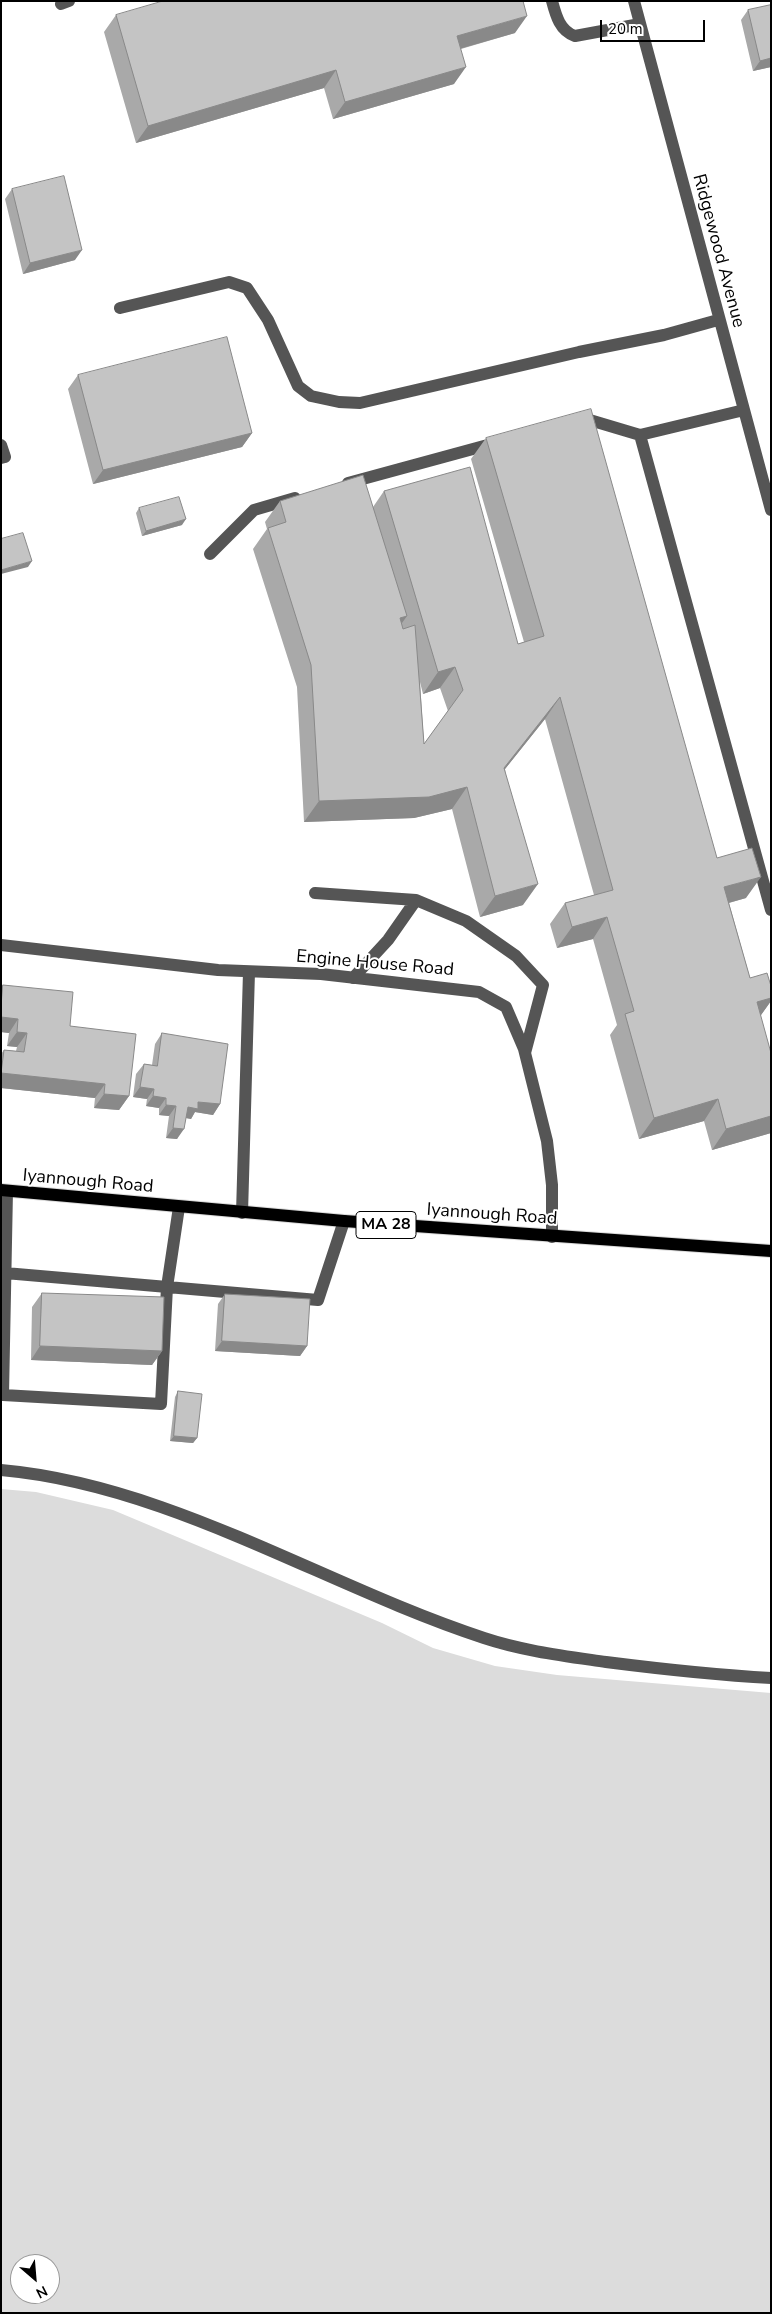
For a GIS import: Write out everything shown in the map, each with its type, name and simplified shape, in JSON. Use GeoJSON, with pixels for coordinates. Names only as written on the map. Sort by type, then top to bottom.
{"type":"FeatureCollection","features":[{"type":"Feature","properties":{"kind":"main road","name":"Iyannough Road"},"geometry":{"type":"LineString","coordinates":[[4,1191],[179,1208],[344,1221],[771,1251]]}},
{"type":"Feature","properties":{"kind":"street"},"geometry":{"type":"LineString","coordinates":[[552,1],[561,26],[568,34],[575,36],[640,24]]}},
{"type":"Feature","properties":{"kind":"street","name":"Ridgewood Avenue"},"geometry":{"type":"LineString","coordinates":[[634,1],[718,320],[771,510]]}},
{"type":"Feature","properties":{"kind":"street"},"geometry":{"type":"LineString","coordinates":[[120,308],[229,282],[247,288],[268,320],[298,386],[311,396],[339,402],[360,403],[579,352],[664,335],[718,320]]}},
{"type":"Feature","properties":{"kind":"street"},"geometry":{"type":"LineString","coordinates":[[564,423],[583,418],[640,435],[744,410]]}},
{"type":"Feature","properties":{"kind":"street"},"geometry":{"type":"LineString","coordinates":[[640,435],[771,910]]}},
{"type":"Feature","properties":{"kind":"street"},"geometry":{"type":"LineString","coordinates":[[339,486],[508,439]]}},
{"type":"Feature","properties":{"kind":"street"},"geometry":{"type":"LineString","coordinates":[[1,445],[4,457],[1,458]]}},
{"type":"Feature","properties":{"kind":"street"},"geometry":{"type":"LineString","coordinates":[[210,554],[254,510],[310,494]]}},
{"type":"Feature","properties":{"kind":"street"},"geometry":{"type":"LineString","coordinates":[[315,893],[416,900],[466,921],[516,956],[543,985],[525,1054]]}},
{"type":"Feature","properties":{"kind":"street"},"geometry":{"type":"LineString","coordinates":[[353,978],[388,940],[416,900]]}},
{"type":"Feature","properties":{"kind":"street","name":"Engine House Road"},"geometry":{"type":"LineString","coordinates":[[1,945],[208,969],[321,974],[433,985],[480,992],[506,1007],[525,1054],[547,1141],[552,1185],[552,1237]]}},
{"type":"Feature","properties":{"kind":"street"},"geometry":{"type":"LineString","coordinates":[[242,1213],[249,972]]}},
{"type":"Feature","properties":{"kind":"street"},"geometry":{"type":"LineString","coordinates":[[4,1191],[3,1395],[161,1404],[167,1287],[179,1208]]}},
{"type":"Feature","properties":{"kind":"street"},"geometry":{"type":"LineString","coordinates":[[5,1273],[318,1300],[344,1221]]}},
{"type":"Feature","properties":{"kind":"street"},"geometry":{"type":"LineString","coordinates":[[1,1470],[65,1481],[124,1495],[161,1508],[438,1622],[514,1647],[706,1674],[771,1678]]}},
{"type":"Feature","properties":{"kind":"shaded area"},"geometry":{"type":"Polygon","coordinates":[[[1,1489],[36,1492],[113,1510],[382,1623],[433,1648],[495,1666],[557,1675],[771,1693],[771,2313],[1,2313],[1,1489]]]}},
{"type":"Feature","properties":{"kind":"building"},"geometry":{"type":"Polygon","coordinates":[[[163,1],[523,1],[527,16],[457,36],[466,67],[345,102],[336,70],[148,126],[116,15],[163,1]]]}},
{"type":"Feature","properties":{"kind":"building"},"geometry":{"type":"Polygon","coordinates":[[[771,5],[771,58],[760,61],[748,10],[771,5]]]}},
{"type":"Feature","properties":{"kind":"building"},"geometry":{"type":"Polygon","coordinates":[[[64,176],[82,250],[30,263],[12,189],[64,176]]]}},
{"type":"Feature","properties":{"kind":"building"},"geometry":{"type":"Polygon","coordinates":[[[227,337],[252,433],[103,470],[78,375],[227,337]]]}},
{"type":"Feature","properties":{"kind":"building"},"geometry":{"type":"Polygon","coordinates":[[[591,409],[717,858],[752,848],[761,877],[724,887],[750,978],[767,973],[771,986],[771,998],[757,1002],[771,1053],[771,1116],[726,1129],[718,1099],[654,1118],[625,1014],[634,1011],[607,917],[572,927],[565,903],[613,890],[560,697],[504,768],[538,884],[495,896],[467,787],[429,797],[319,801],[311,665],[268,528],[286,522],[280,501],[363,475],[407,616],[400,618],[403,629],[415,625],[424,744],[463,690],[455,667],[438,672],[384,491],[470,467],[518,644],[544,636],[486,438],[591,409]]]}},
{"type":"Feature","properties":{"kind":"building"},"geometry":{"type":"Polygon","coordinates":[[[179,497],[186,519],[146,531],[139,508],[179,497]]]}},
{"type":"Feature","properties":{"kind":"building"},"geometry":{"type":"Polygon","coordinates":[[[23,533],[32,561],[1,570],[1,539],[23,533]]]}},
{"type":"Feature","properties":{"kind":"building"},"geometry":{"type":"Polygon","coordinates":[[[3,985],[73,992],[70,1026],[136,1034],[129,1096],[104,1094],[105,1084],[1,1073],[4,1050],[24,1052],[27,1033],[17,1032],[18,1019],[1,1017],[3,985]]]}},
{"type":"Feature","properties":{"kind":"building"},"geometry":{"type":"Polygon","coordinates":[[[162,1033],[228,1044],[220,1104],[198,1102],[198,1109],[188,1107],[184,1129],[173,1128],[176,1106],[166,1105],[166,1098],[153,1096],[154,1089],[140,1087],[144,1064],[157,1066],[162,1033]]]}},
{"type":"Feature","properties":{"kind":"building"},"geometry":{"type":"Polygon","coordinates":[[[42,1293],[164,1297],[162,1351],[40,1346],[42,1293]]]}},
{"type":"Feature","properties":{"kind":"building"},"geometry":{"type":"Polygon","coordinates":[[[225,1294],[310,1299],[307,1346],[222,1341],[225,1294]]]}},
{"type":"Feature","properties":{"kind":"building"},"geometry":{"type":"Polygon","coordinates":[[[178,1391],[202,1394],[197,1438],[174,1436],[178,1391]]]}}]}
